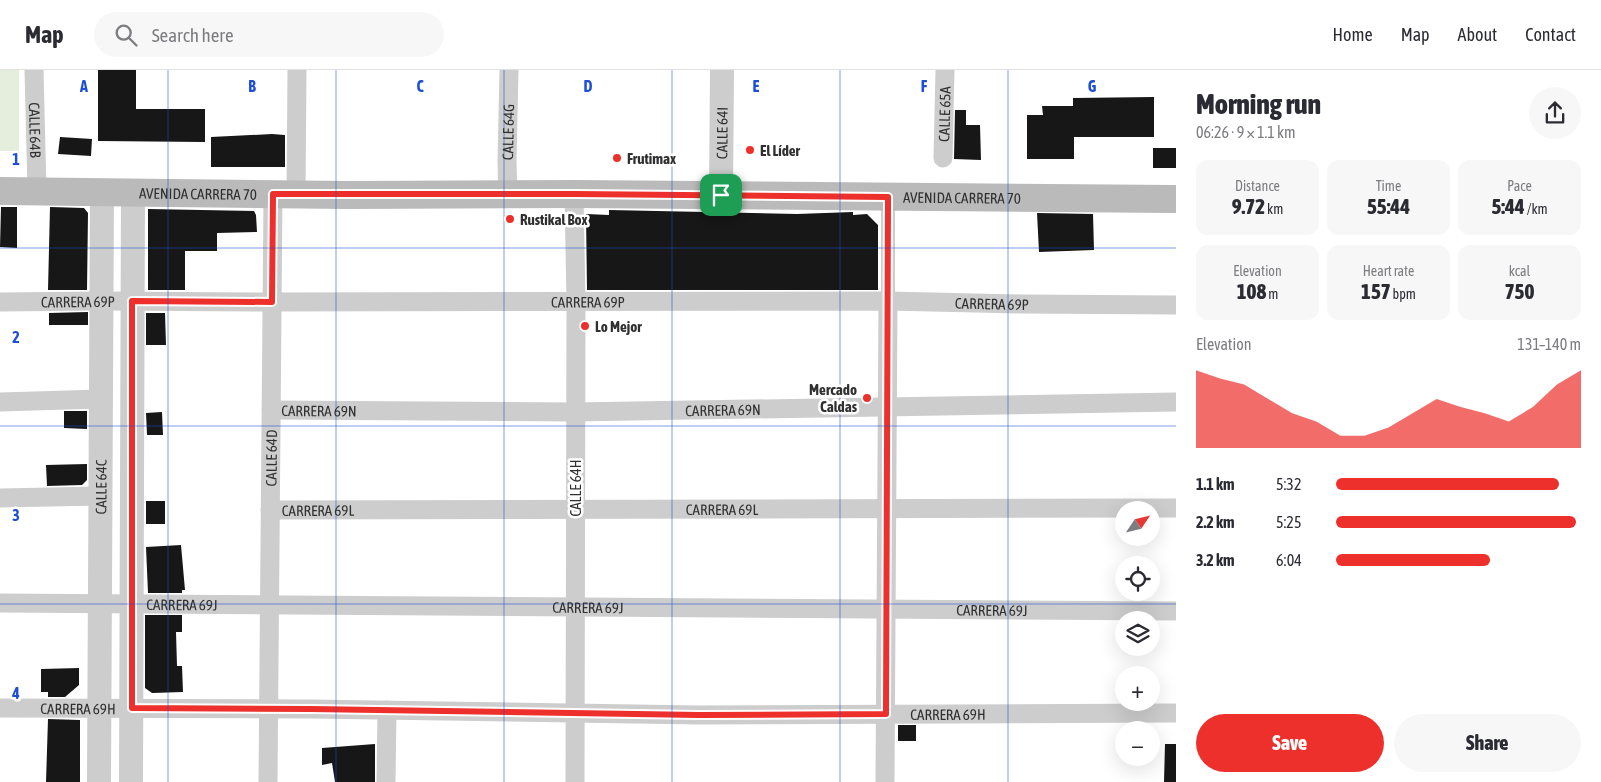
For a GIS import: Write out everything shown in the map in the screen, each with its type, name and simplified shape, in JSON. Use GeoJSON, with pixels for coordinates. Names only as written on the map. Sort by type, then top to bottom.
{"type":"FeatureCollection","features":[{"type":"Feature","properties":{"kind":"main road","name":"AVENIDA CARRERA 70"},"geometry":{"type":"LineString","coordinates":[[0,190],[284,194],[574,194],[1176,199]]}},
{"type":"Feature","properties":{"kind":"street","name":"CALLE 64B"},"geometry":{"type":"LineString","coordinates":[[34,70],[37,190]]}},
{"type":"Feature","properties":{"kind":"street","name":"CALLE 64D"},"geometry":{"type":"LineString","coordinates":[[268,782],[272,302],[297,70]]}},
{"type":"Feature","properties":{"kind":"street","name":"CALLE 64G"},"geometry":{"type":"LineString","coordinates":[[508,194],[509,70]]}},
{"type":"Feature","properties":{"kind":"street","name":"CALLE 64I"},"geometry":{"type":"LineString","coordinates":[[721,195],[722,70]]}},
{"type":"Feature","properties":{"kind":"street","name":"CALLE 65A"},"geometry":{"type":"LineString","coordinates":[[943,158],[944,70]]}},
{"type":"Feature","properties":{"kind":"street","name":"CALLE 64C"},"geometry":{"type":"LineString","coordinates":[[99,782],[102,191]]}},
{"type":"Feature","properties":{"kind":"street","name":"CALLE 64C"},"geometry":{"type":"LineString","coordinates":[[131,782],[133,192]]}},
{"type":"Feature","properties":{"kind":"street","name":"CALLE 64H"},"geometry":{"type":"LineString","coordinates":[[574,194],[576,302],[575,782]]}},
{"type":"Feature","properties":{"kind":"street"},"geometry":{"type":"LineString","coordinates":[[885,782],[888,197]]}},
{"type":"Feature","properties":{"kind":"street","name":"CARRERA 69P"},"geometry":{"type":"LineString","coordinates":[[0,302],[102,300],[272,302],[888,301],[1176,305]]}},
{"type":"Feature","properties":{"kind":"street"},"geometry":{"type":"LineString","coordinates":[[0,402],[100,399]]}},
{"type":"Feature","properties":{"kind":"street","name":"CARRERA 69N"},"geometry":{"type":"LineString","coordinates":[[271,410],[575,412],[1176,402]]}},
{"type":"Feature","properties":{"kind":"street"},"geometry":{"type":"LineString","coordinates":[[0,498],[100,496]]}},
{"type":"Feature","properties":{"kind":"street","name":"CARRERA 69L"},"geometry":{"type":"LineString","coordinates":[[270,510],[1176,508]]}},
{"type":"Feature","properties":{"kind":"street","name":"CARRERA 69J"},"geometry":{"type":"LineString","coordinates":[[0,604],[269,604],[1176,611]]}},
{"type":"Feature","properties":{"kind":"street","name":"CARRERA 69H"},"geometry":{"type":"LineString","coordinates":[[0,708],[387,710],[699,715],[1176,713]]}},
{"type":"Feature","properties":{"kind":"street"},"geometry":{"type":"LineString","coordinates":[[386,782],[387,710]]}},
{"type":"Feature","properties":{"kind":"green space"},"geometry":{"type":"Polygon","coordinates":[[[0,70],[19,70],[19,151],[0,151],[0,70]]]}},
{"type":"Feature","properties":{"kind":"building"},"geometry":{"type":"Polygon","coordinates":[[[98,70],[136,70],[136,109],[205,109],[205,142],[98,141],[98,70]]]}},
{"type":"Feature","properties":{"kind":"building"},"geometry":{"type":"Polygon","coordinates":[[[1154,97],[1154,137],[1074,137],[1074,159],[1027,159],[1027,115],[1043,115],[1042,106],[1073,106],[1073,98],[1154,97]]]}},
{"type":"Feature","properties":{"kind":"building"},"geometry":{"type":"Polygon","coordinates":[[[955,110],[966,110],[966,125],[980,125],[981,160],[954,159],[955,110]]]}},
{"type":"Feature","properties":{"kind":"building"},"geometry":{"type":"Polygon","coordinates":[[[285,135],[285,167],[211,167],[211,137],[285,135]]]}},
{"type":"Feature","properties":{"kind":"building"},"geometry":{"type":"Polygon","coordinates":[[[60,137],[92,139],[91,156],[58,154],[60,137]]]}},
{"type":"Feature","properties":{"kind":"building"},"geometry":{"type":"Polygon","coordinates":[[[1153,148],[1176,148],[1176,168],[1153,168],[1153,148]]]}},
{"type":"Feature","properties":{"kind":"building"},"geometry":{"type":"Polygon","coordinates":[[[1,207],[17,207],[17,248],[0,247],[1,207]]]}},
{"type":"Feature","properties":{"kind":"building"},"geometry":{"type":"Polygon","coordinates":[[[50,207],[84,208],[88,213],[87,290],[48,290],[50,207]]]}},
{"type":"Feature","properties":{"kind":"building"},"geometry":{"type":"Polygon","coordinates":[[[148,209],[254,211],[257,232],[217,233],[217,251],[185,251],[185,290],[148,290],[148,209]]]}},
{"type":"Feature","properties":{"kind":"building"},"geometry":{"type":"Polygon","coordinates":[[[609,210],[797,214],[853,212],[853,215],[867,214],[878,225],[878,290],[587,290],[586,214],[609,215],[609,210]]]}},
{"type":"Feature","properties":{"kind":"building"},"geometry":{"type":"Polygon","coordinates":[[[1037,213],[1093,214],[1094,250],[1039,252],[1037,213]]]}},
{"type":"Feature","properties":{"kind":"building"},"geometry":{"type":"Polygon","coordinates":[[[88,312],[88,325],[49,325],[49,313],[88,312]]]}},
{"type":"Feature","properties":{"kind":"building"},"geometry":{"type":"Polygon","coordinates":[[[146,313],[165,313],[166,345],[146,345],[146,313]]]}},
{"type":"Feature","properties":{"kind":"building"},"geometry":{"type":"Polygon","coordinates":[[[64,411],[87,411],[87,429],[64,428],[64,411]]]}},
{"type":"Feature","properties":{"kind":"building"},"geometry":{"type":"Polygon","coordinates":[[[162,412],[163,435],[147,435],[146,413],[162,412]]]}},
{"type":"Feature","properties":{"kind":"building"},"geometry":{"type":"Polygon","coordinates":[[[87,464],[87,480],[82,485],[47,486],[46,465],[87,464]]]}},
{"type":"Feature","properties":{"kind":"building"},"geometry":{"type":"Polygon","coordinates":[[[146,501],[165,501],[165,524],[146,524],[146,501]]]}},
{"type":"Feature","properties":{"kind":"building"},"geometry":{"type":"Polygon","coordinates":[[[181,545],[185,590],[182,590],[182,593],[148,593],[146,547],[181,545]]]}},
{"type":"Feature","properties":{"kind":"building"},"geometry":{"type":"Polygon","coordinates":[[[145,615],[182,615],[182,632],[176,632],[177,666],[182,666],[183,692],[152,693],[145,688],[145,615]]]}},
{"type":"Feature","properties":{"kind":"building"},"geometry":{"type":"Polygon","coordinates":[[[79,668],[79,685],[65,697],[48,697],[48,692],[41,692],[41,669],[79,668]]]}},
{"type":"Feature","properties":{"kind":"building"},"geometry":{"type":"Polygon","coordinates":[[[48,719],[80,720],[80,782],[46,782],[48,719]]]}},
{"type":"Feature","properties":{"kind":"building"},"geometry":{"type":"Polygon","coordinates":[[[898,725],[916,725],[916,741],[898,741],[898,725]]]}},
{"type":"Feature","properties":{"kind":"building"},"geometry":{"type":"Polygon","coordinates":[[[375,744],[375,782],[335,782],[332,763],[322,765],[322,748],[375,744]]]}},
{"type":"Feature","properties":{"kind":"building"},"geometry":{"type":"Polygon","coordinates":[[[1165,744],[1176,744],[1176,782],[1164,782],[1165,744]]]}},
{"type":"Feature","properties":{"kind":"place","name":"El Líder"},"geometry":{"type":"Point","coordinates":[750,150]}},
{"type":"Feature","properties":{"kind":"place","name":"Frutimax"},"geometry":{"type":"Point","coordinates":[617,158]}},
{"type":"Feature","properties":{"kind":"place","name":"Rustikal Box"},"geometry":{"type":"Point","coordinates":[510,219]}},
{"type":"Feature","properties":{"kind":"place","name":"Lo Mejor"},"geometry":{"type":"Point","coordinates":[585,326]}},
{"type":"Feature","properties":{"kind":"place","name":"Mercado Caldas"},"geometry":{"type":"Point","coordinates":[867,398]}},
{"type":"Feature","properties":{"kind":"route"},"geometry":{"type":"LineString","coordinates":[[273,194],[721,195],[888,197],[886,714],[699,715],[132,708],[132,301],[272,302],[273,194]]}}]}
